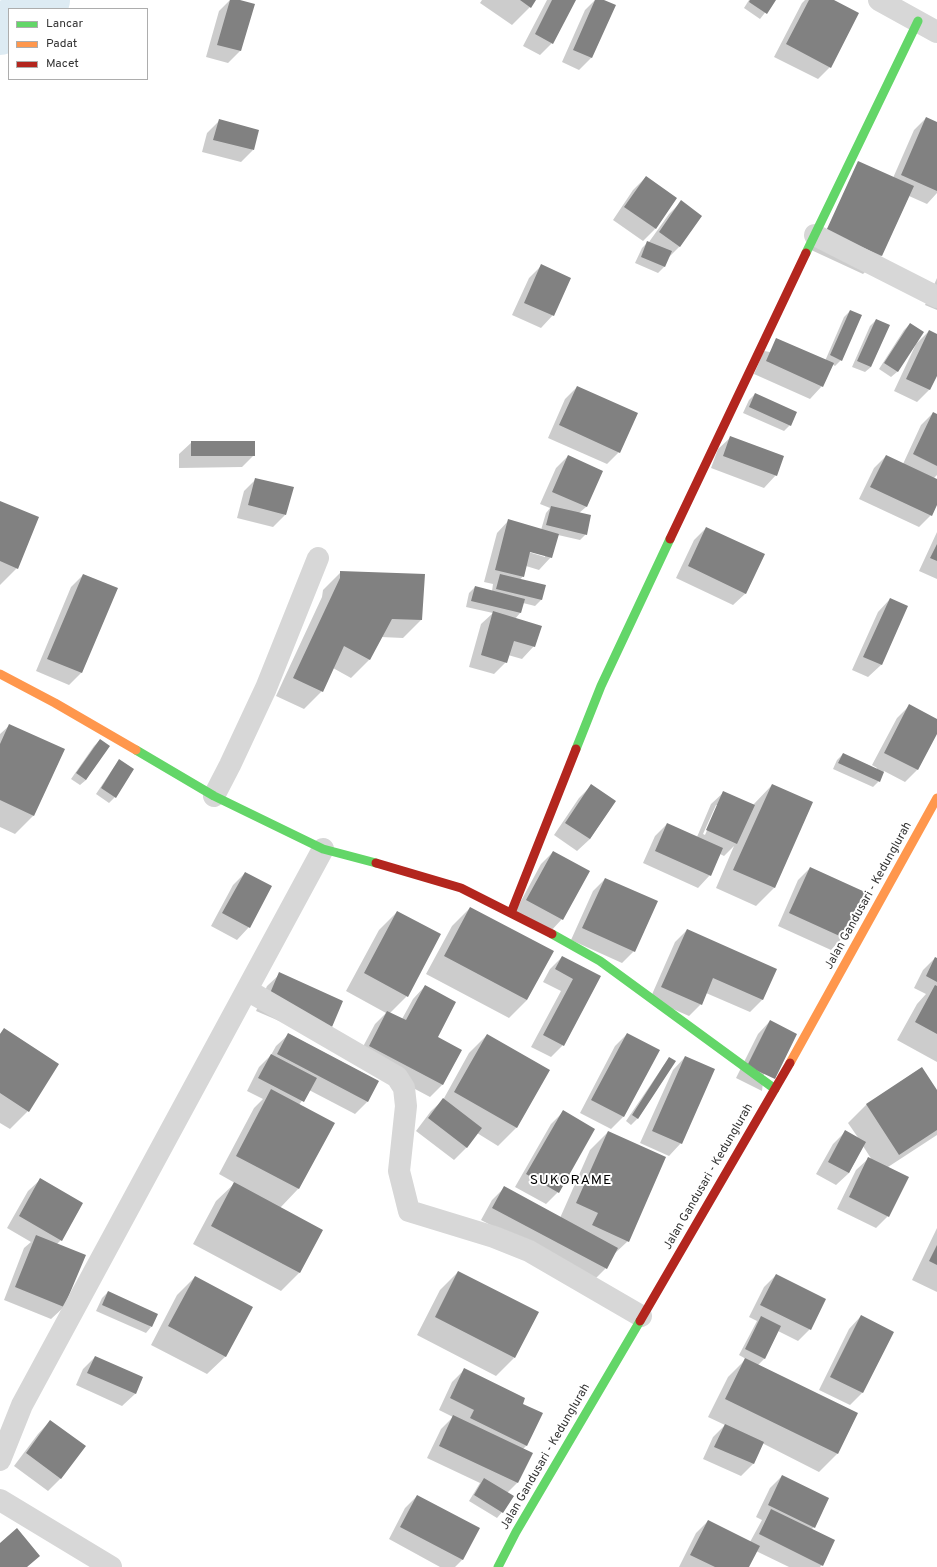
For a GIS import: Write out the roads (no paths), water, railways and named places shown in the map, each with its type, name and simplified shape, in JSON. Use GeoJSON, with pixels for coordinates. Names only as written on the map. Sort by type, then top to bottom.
{"type":"FeatureCollection","features":[{"type":"Feature","properties":{"kind":"street"},"geometry":{"type":"LineString","coordinates":[[879,0],[937,32]]}},
{"type":"Feature","properties":{"kind":"street"},"geometry":{"type":"LineString","coordinates":[[511,913],[601,686],[729,412],[918,21]]}},
{"type":"Feature","properties":{"kind":"street"},"geometry":{"type":"LineString","coordinates":[[815,235],[937,298]]}},
{"type":"Feature","properties":{"kind":"street"},"geometry":{"type":"LineString","coordinates":[[214,796],[266,688],[318,558]]}},
{"type":"Feature","properties":{"kind":"street"},"geometry":{"type":"LineString","coordinates":[[0,674],[55,703],[214,796],[323,849],[461,888],[511,913],[600,961],[775,1089]]}},
{"type":"Feature","properties":{"kind":"street","name":"Jalan Gandusari - Kedunglurah"},"geometry":{"type":"LineString","coordinates":[[498,1567],[516,1532],[641,1316],[775,1089],[937,798]]}},
{"type":"Feature","properties":{"kind":"street"},"geometry":{"type":"LineString","coordinates":[[0,1460],[22,1405],[323,849]]}},
{"type":"Feature","properties":{"kind":"street"},"geometry":{"type":"LineString","coordinates":[[247,990],[397,1078],[404,1088],[406,1106],[400,1171],[409,1211],[494,1237],[529,1251],[641,1316]]}},
{"type":"Feature","properties":{"kind":"street"},"geometry":{"type":"LineString","coordinates":[[0,1500],[111,1567]]}},
{"type":"Feature","properties":{"kind":"waterway"},"geometry":{"type":"LineString","coordinates":[[33,8],[45,0]]}},
{"type":"Feature","properties":{"kind":"waterway"},"geometry":{"type":"LineString","coordinates":[[0,30],[8,25]]}},
{"type":"Feature","properties":{"kind":"district","name":"SUKORAME"},"geometry":{"type":"Point","coordinates":[571,1181]}}]}
